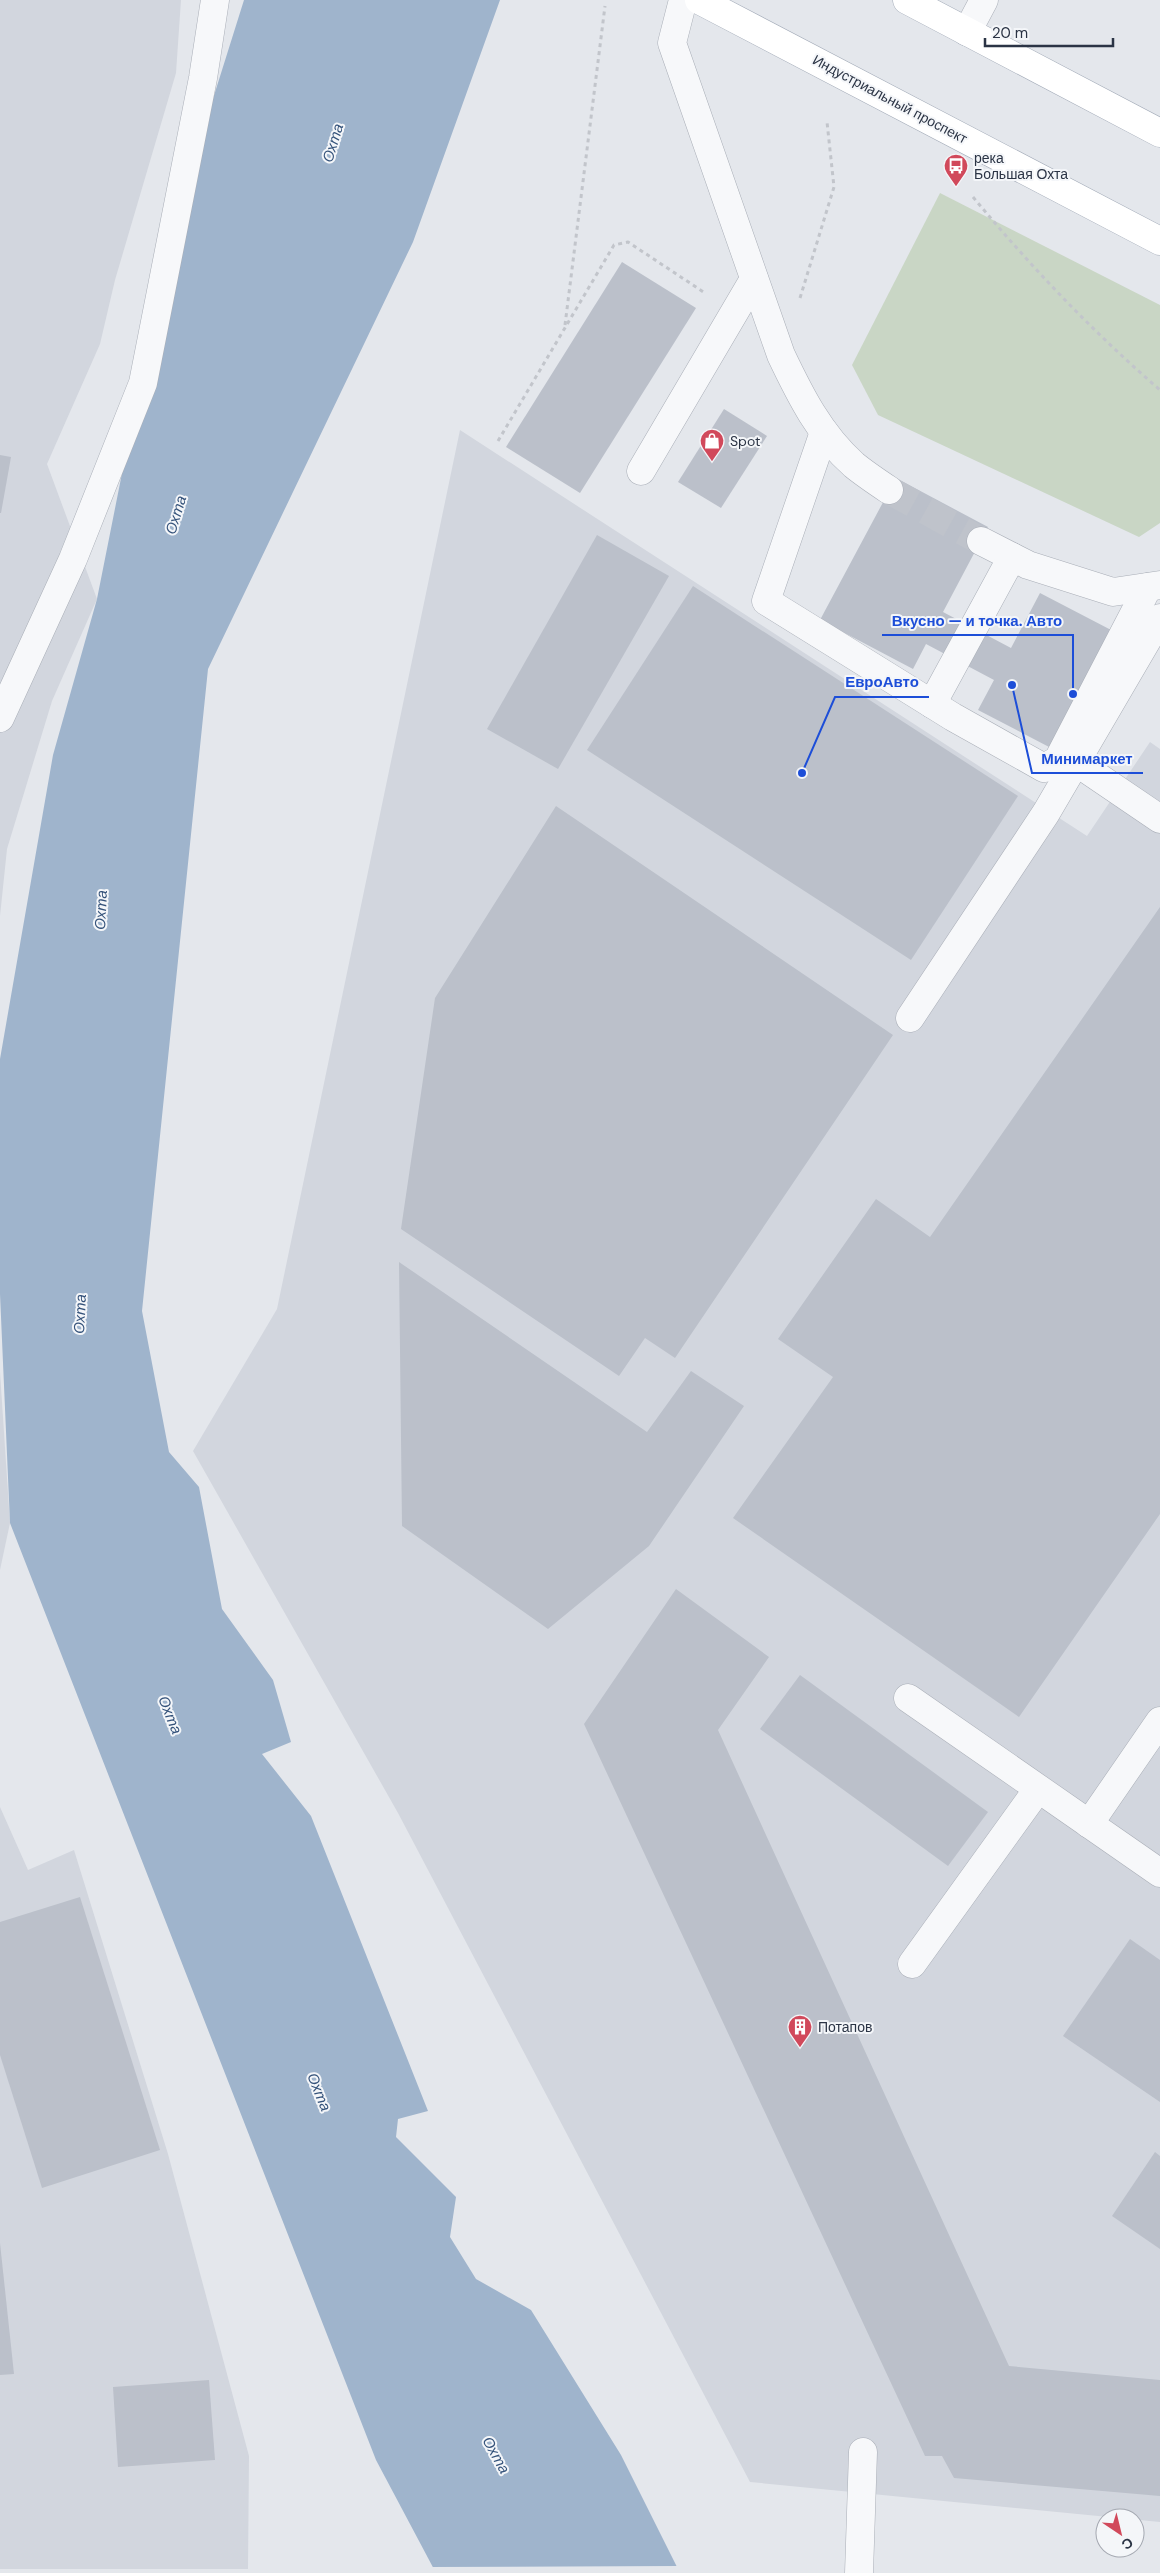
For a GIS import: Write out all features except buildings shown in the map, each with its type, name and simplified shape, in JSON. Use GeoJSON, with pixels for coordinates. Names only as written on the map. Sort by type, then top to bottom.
{"type":"FeatureCollection","features":[{"type":"Feature","properties":{"kind":"main road","name":"Индустриальный проспект"},"geometry":{"type":"LineString","coordinates":[[699,0],[1160,241]]}},
{"type":"Feature","properties":{"kind":"main road"},"geometry":{"type":"LineString","coordinates":[[907,0],[1160,133]]}},
{"type":"Feature","properties":{"kind":"lane"},"geometry":{"type":"LineString","coordinates":[[0,718],[73,559],[143,383],[203,78],[215,0]]}},
{"type":"Feature","properties":{"kind":"lane"},"geometry":{"type":"LineString","coordinates":[[683,0],[672,43],[781,355],[800,395],[824,432],[854,464],[889,490]]}},
{"type":"Feature","properties":{"kind":"lane"},"geometry":{"type":"LineString","coordinates":[[967,32],[984,0]]}},
{"type":"Feature","properties":{"kind":"lane"},"geometry":{"type":"LineString","coordinates":[[641,471],[754,279]]}},
{"type":"Feature","properties":{"kind":"lane"},"geometry":{"type":"LineString","coordinates":[[824,432],[766,601],[932,704],[1044,768],[1058,760],[1154,586]]}},
{"type":"Feature","properties":{"kind":"lane"},"geometry":{"type":"LineString","coordinates":[[981,541],[1028,565],[1113,592],[1154,586]]}},
{"type":"Feature","properties":{"kind":"lane"},"geometry":{"type":"LineString","coordinates":[[932,704],[1012,557]]}},
{"type":"Feature","properties":{"kind":"lane"},"geometry":{"type":"LineString","coordinates":[[910,1018],[1046,813],[1160,618]]}},
{"type":"Feature","properties":{"kind":"lane"},"geometry":{"type":"LineString","coordinates":[[1076,762],[1160,819]]}},
{"type":"Feature","properties":{"kind":"lane"},"geometry":{"type":"LineString","coordinates":[[908,1698],[1160,1873]]}},
{"type":"Feature","properties":{"kind":"lane"},"geometry":{"type":"LineString","coordinates":[[1088,1824],[1160,1722]]}},
{"type":"Feature","properties":{"kind":"lane"},"geometry":{"type":"LineString","coordinates":[[912,1964],[1038,1788]]}},
{"type":"Feature","properties":{"kind":"lane"},"geometry":{"type":"LineString","coordinates":[[859,2573],[863,2452]]}},
{"type":"Feature","properties":{"kind":"path"},"geometry":{"type":"LineString","coordinates":[[565,328],[605,6]]}},
{"type":"Feature","properties":{"kind":"path"},"geometry":{"type":"LineString","coordinates":[[798,302],[834,187],[827,122]]}},
{"type":"Feature","properties":{"kind":"path"},"geometry":{"type":"LineString","coordinates":[[973,197],[1030,265],[1108,345],[1160,390]]}},
{"type":"Feature","properties":{"kind":"path"},"geometry":{"type":"LineString","coordinates":[[498,441],[614,245],[628,242],[735,313]]}},
{"type":"Feature","properties":{"kind":"shaded area"},"geometry":{"type":"Polygon","coordinates":[[[0,0],[181,0],[176,73],[115,280],[100,344],[47,464],[97,599],[52,701],[7,849],[0,916],[0,0]]]}},
{"type":"Feature","properties":{"kind":"shaded area"},"geometry":{"type":"Polygon","coordinates":[[[460,430],[1087,836],[1150,742],[1160,749],[1160,2522],[1145,2521],[1145,2508],[1095,2508],[1095,2516],[750,2482],[398,1813],[193,1451],[277,1309],[460,430]]]}},
{"type":"Feature","properties":{"kind":"shaded area"},"geometry":{"type":"Polygon","coordinates":[[[0,1372],[10,1523],[0,1570],[0,1372]]]}},
{"type":"Feature","properties":{"kind":"shaded area"},"geometry":{"type":"Polygon","coordinates":[[[0,1807],[28,1870],[74,1850],[168,2154],[249,2456],[248,2569],[0,2569],[0,1807]]]}},
{"type":"Feature","properties":{"kind":"green space"},"geometry":{"type":"Polygon","coordinates":[[[940,193],[1160,305],[1160,523],[1139,537],[878,415],[852,365],[940,193]]]}},
{"type":"Feature","properties":{"kind":"water","name":"Охта"},"geometry":{"type":"Polygon","coordinates":[[[244,0],[500,0],[413,242],[208,669],[142,1311],[169,1452],[199,1487],[222,1609],[273,1680],[291,1742],[262,1754],[311,1816],[428,2111],[398,2119],[396,2137],[456,2197],[450,2237],[476,2279],[531,2310],[621,2455],[680,2573],[436,2573],[376,2460],[10,1523],[0,1294],[0,1059],[53,755],[97,599],[168,242],[244,0]]]}},
{"type":"Feature","properties":{"kind":"pier"},"geometry":{"type":"Polygon","coordinates":[[[679,2566],[682,2573],[433,2573],[430,2567],[679,2566]]]}},
{"type":"Feature","properties":{"kind":"tunnel"},"geometry":{"type":"LineString","coordinates":[[889,490],[981,541]]}},
{"type":"Feature","properties":{"kind":"place","name":"река Большая Охта"},"geometry":{"type":"Point","coordinates":[956,187]}},
{"type":"Feature","properties":{"kind":"place","name":"Spot"},"geometry":{"type":"Point","coordinates":[712,462]}},
{"type":"Feature","properties":{"kind":"place","name":"Минимаркет"},"geometry":{"type":"Point","coordinates":[1012,685]}},
{"type":"Feature","properties":{"kind":"place","name":"Вкусно — и точка. Авто"},"geometry":{"type":"Point","coordinates":[1073,694]}},
{"type":"Feature","properties":{"kind":"place","name":"ЕвроАвто"},"geometry":{"type":"Point","coordinates":[802,773]}},
{"type":"Feature","properties":{"kind":"place","name":"Потапов"},"geometry":{"type":"Point","coordinates":[800,2048]}}]}
